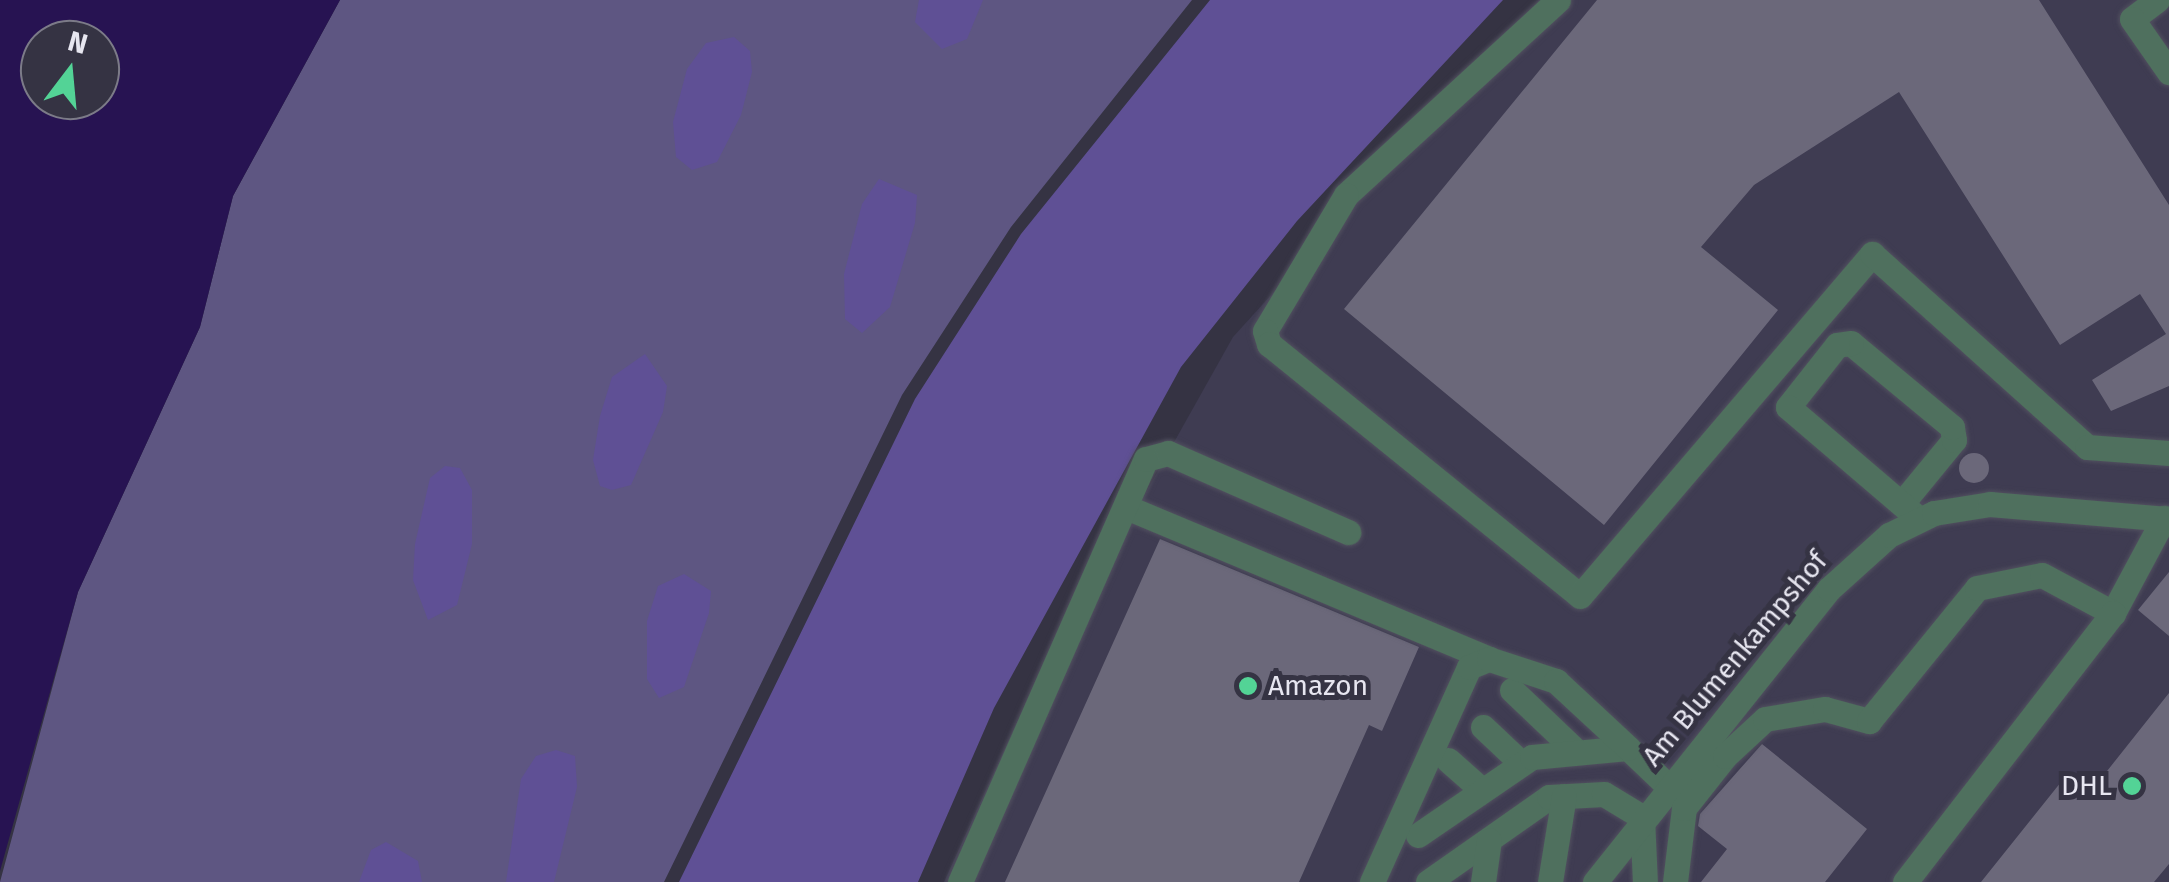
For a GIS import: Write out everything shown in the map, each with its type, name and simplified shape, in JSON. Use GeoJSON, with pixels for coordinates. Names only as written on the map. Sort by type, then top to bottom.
{"type":"FeatureCollection","features":[{"type":"Feature","properties":{"kind":"street"},"geometry":{"type":"LineString","coordinates":[[1558,0],[1346,195],[1265,331],[1269,344],[1580,596],[1872,254],[2087,447],[2169,453]]}},
{"type":"Feature","properties":{"kind":"street"},"geometry":{"type":"LineString","coordinates":[[2156,0],[2132,19],[2169,72]]}},
{"type":"Feature","properties":{"kind":"street"},"geometry":{"type":"LineString","coordinates":[[1851,343],[1952,428],[1954,440],[1911,510],[1788,407],[1837,345],[1851,343]]}},
{"type":"Feature","properties":{"kind":"street"},"geometry":{"type":"LineString","coordinates":[[960,882],[1146,459],[1168,454],[1348,532]]}},
{"type":"Feature","properties":{"kind":"street","name":"Am Blumenkampshof"},"geometry":{"type":"LineString","coordinates":[[1599,873],[1838,578],[1911,510],[1990,504],[2167,519]]}},
{"type":"Feature","properties":{"kind":"street"},"geometry":{"type":"LineString","coordinates":[[1126,507],[1489,659],[1556,681],[1668,786]]}},
{"type":"Feature","properties":{"kind":"street"},"geometry":{"type":"LineString","coordinates":[[1905,882],[2113,613],[2167,519]]}},
{"type":"Feature","properties":{"kind":"street"},"geometry":{"type":"LineString","coordinates":[[2087,599],[2143,561]]}},
{"type":"Feature","properties":{"kind":"street"},"geometry":{"type":"LineString","coordinates":[[1675,882],[1684,808],[1765,719],[1824,709],[1870,720],[1977,588],[2042,575],[2113,613]]}},
{"type":"Feature","properties":{"kind":"street"},"geometry":{"type":"LineString","coordinates":[[1372,882],[1469,667],[1489,659]]}},
{"type":"Feature","properties":{"kind":"street"},"geometry":{"type":"LineString","coordinates":[[1512,690],[1575,750]]}},
{"type":"Feature","properties":{"kind":"street"},"geometry":{"type":"LineString","coordinates":[[1483,727],[1520,762]]}},
{"type":"Feature","properties":{"kind":"street"},"geometry":{"type":"LineString","coordinates":[[1418,835],[1520,762],[1575,750],[1628,748]]}},
{"type":"Feature","properties":{"kind":"street"},"geometry":{"type":"LineString","coordinates":[[1448,760],[1482,790]]}},
{"type":"Feature","properties":{"kind":"street"},"geometry":{"type":"LineString","coordinates":[[1428,882],[1488,840],[1564,796],[1604,794],[1642,817],[1645,882]]}},
{"type":"Feature","properties":{"kind":"street"},"geometry":{"type":"LineString","coordinates":[[1550,882],[1564,796]]}},
{"type":"Feature","properties":{"kind":"street"},"geometry":{"type":"LineString","coordinates":[[1482,882],[1488,840]]}},
{"type":"Feature","properties":{"kind":"shaded area"},"geometry":{"type":"Polygon","coordinates":[[[0,0],[340,0],[233,196],[200,327],[78,592],[0,871],[0,0]]]}},
{"type":"Feature","properties":{"kind":"shaded area"},"geometry":{"type":"Polygon","coordinates":[[[340,0],[1192,0],[1011,227],[902,395],[664,882],[0,882],[78,592],[200,327],[233,196],[340,0]]]}},
{"type":"Feature","properties":{"kind":"shaded area"},"geometry":{"type":"Polygon","coordinates":[[[919,0],[983,0],[967,39],[942,49],[915,22],[919,0]]]}},
{"type":"Feature","properties":{"kind":"shaded area"},"geometry":{"type":"Polygon","coordinates":[[[1210,0],[1503,0],[1297,221],[1181,367],[994,708],[918,882],[679,882],[915,399],[1021,234],[1210,0]]]}},
{"type":"Feature","properties":{"kind":"shaded area"},"geometry":{"type":"Polygon","coordinates":[[[1539,0],[2169,0],[2169,882],[944,882],[1016,724],[1233,337],[1539,0]]]}},
{"type":"Feature","properties":{"kind":"shaded area"},"geometry":{"type":"Polygon","coordinates":[[[734,37],[750,51],[752,72],[741,115],[717,162],[692,170],[676,157],[673,122],[687,69],[706,43],[734,37]]]}},
{"type":"Feature","properties":{"kind":"shaded area"},"geometry":{"type":"Polygon","coordinates":[[[879,179],[917,195],[915,223],[890,307],[862,333],[845,319],[844,274],[862,204],[879,179]]]}},
{"type":"Feature","properties":{"kind":"shaded area"},"geometry":{"type":"Polygon","coordinates":[[[645,354],[667,386],[663,412],[631,485],[612,490],[600,486],[593,460],[600,416],[612,377],[645,354]]]}},
{"type":"Feature","properties":{"kind":"shaded area"},"geometry":{"type":"Polygon","coordinates":[[[445,466],[460,468],[472,490],[472,544],[457,605],[428,620],[413,580],[415,544],[430,478],[445,466]]]}},
{"type":"Feature","properties":{"kind":"shaded area"},"geometry":{"type":"Polygon","coordinates":[[[684,574],[711,591],[709,613],[684,687],[659,698],[647,679],[647,621],[658,586],[684,574]]]}},
{"type":"Feature","properties":{"kind":"shaded area"},"geometry":{"type":"Polygon","coordinates":[[[556,750],[575,756],[577,787],[554,882],[506,882],[521,779],[536,756],[556,750]]]}},
{"type":"Feature","properties":{"kind":"shaded area"},"geometry":{"type":"Polygon","coordinates":[[[386,842],[418,861],[422,882],[359,882],[371,850],[386,842]]]}},
{"type":"Feature","properties":{"kind":"building"},"geometry":{"type":"Polygon","coordinates":[[[1597,0],[2039,0],[2169,205],[2169,386],[2111,411],[2092,380],[2166,334],[2140,294],[2060,345],[1899,92],[1754,185],[1701,247],[1778,310],[1604,525],[1344,309],[1597,0]]]}},
{"type":"Feature","properties":{"kind":"building"},"geometry":{"type":"Polygon","coordinates":[[[1974,453],[1988,462],[1989,468],[1980,482],[1974,483],[1960,474],[1959,468],[1968,454],[1974,453]]]}},
{"type":"Feature","properties":{"kind":"building","name":"Amazon"},"geometry":{"type":"Polygon","coordinates":[[[1160,539],[1419,647],[1382,731],[1369,725],[1299,882],[1005,882],[1160,539]]]}},
{"type":"Feature","properties":{"kind":"building"},"geometry":{"type":"Polygon","coordinates":[[[2169,572],[2169,636],[2138,610],[2169,572]]]}},
{"type":"Feature","properties":{"kind":"building","name":"DHL"},"geometry":{"type":"Polygon","coordinates":[[[2169,693],[2169,864],[2154,882],[1981,882],[2065,777],[2088,795],[2169,693]]]}},
{"type":"Feature","properties":{"kind":"building"},"geometry":{"type":"Polygon","coordinates":[[[1762,744],[1867,829],[1825,882],[1701,882],[1727,849],[1698,826],[1700,814],[1762,744]]]}},
{"type":"Feature","properties":{"kind":"place","name":"Amazon"},"geometry":{"type":"Point","coordinates":[1248,686]}},
{"type":"Feature","properties":{"kind":"place","name":"DHL"},"geometry":{"type":"Point","coordinates":[2132,786]}}]}
